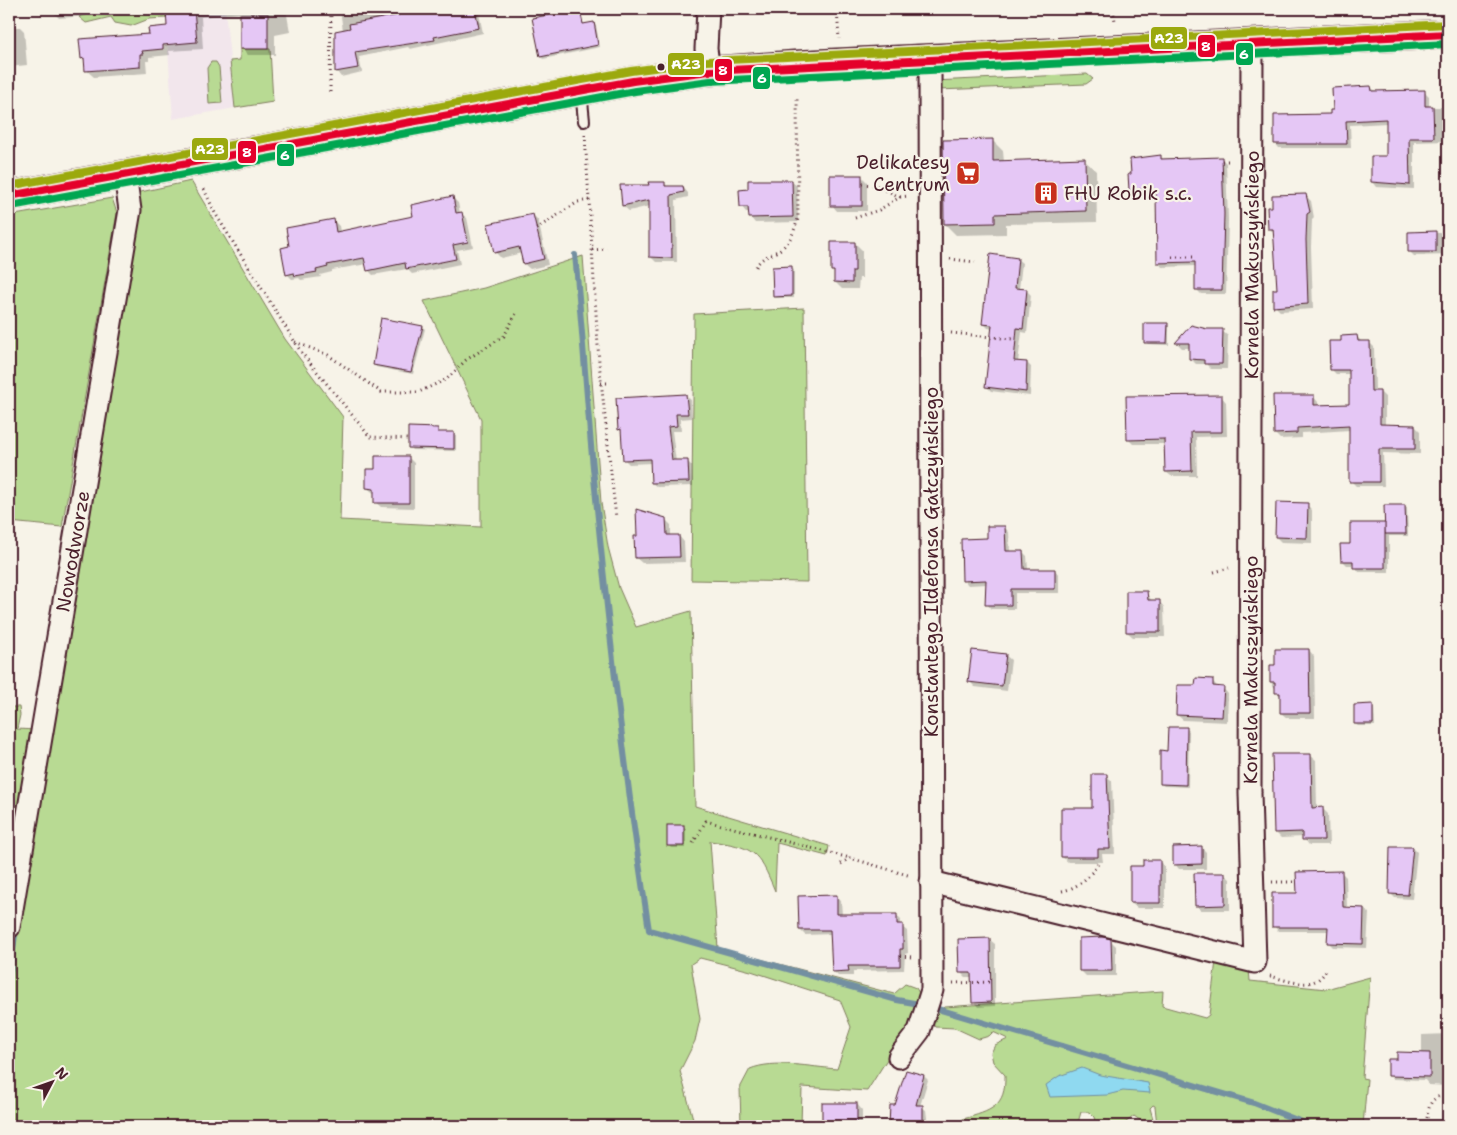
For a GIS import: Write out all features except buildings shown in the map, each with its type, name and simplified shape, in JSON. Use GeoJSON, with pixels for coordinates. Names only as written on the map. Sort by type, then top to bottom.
{"type":"FeatureCollection","features":[{"type":"Feature","properties":{"kind":"main road"},"geometry":{"type":"LineString","coordinates":[[9,196],[581,90],[709,71],[930,58],[1448,34]]}},
{"type":"Feature","properties":{"kind":"street"},"geometry":{"type":"LineString","coordinates":[[708,9],[706,49],[709,71]]}},
{"type":"Feature","properties":{"kind":"street","name":"Kornela Makuszyńskiego"},"geometry":{"type":"LineString","coordinates":[[1252,44],[1250,793],[1254,962]]}},
{"type":"Feature","properties":{"kind":"street","name":"Konstantego Ildefonsa Gałczyńskiego"},"geometry":{"type":"LineString","coordinates":[[899,1057],[919,1031],[928,1006],[932,982],[930,58]]}},
{"type":"Feature","properties":{"kind":"street","name":"Nowodworze"},"geometry":{"type":"LineString","coordinates":[[9,927],[130,210],[125,175]]}},
{"type":"Feature","properties":{"kind":"street"},"geometry":{"type":"LineString","coordinates":[[931,882],[1254,962]]}},
{"type":"Feature","properties":{"kind":"lane"},"geometry":{"type":"LineString","coordinates":[[581,90],[584,121]]}},
{"type":"Feature","properties":{"kind":"path"},"geometry":{"type":"LineString","coordinates":[[330,92],[331,9]]}},
{"type":"Feature","properties":{"kind":"path"},"geometry":{"type":"LineString","coordinates":[[837,9],[839,42]]}},
{"type":"Feature","properties":{"kind":"path"},"geometry":{"type":"LineString","coordinates":[[927,9],[928,16]]}},
{"type":"Feature","properties":{"kind":"path"},"geometry":{"type":"LineString","coordinates":[[1113,9],[1115,21]]}},
{"type":"Feature","properties":{"kind":"path"},"geometry":{"type":"LineString","coordinates":[[756,267],[758,262],[782,248],[791,238],[798,219],[797,97]]}},
{"type":"Feature","properties":{"kind":"path"},"geometry":{"type":"LineString","coordinates":[[584,121],[601,383],[616,518]]}},
{"type":"Feature","properties":{"kind":"path"},"geometry":{"type":"LineString","coordinates":[[862,184],[875,185],[900,197],[930,196]]}},
{"type":"Feature","properties":{"kind":"path"},"geometry":{"type":"LineString","coordinates":[[204,189],[215,213],[295,342],[336,398],[370,437],[408,439]]}},
{"type":"Feature","properties":{"kind":"path"},"geometry":{"type":"LineString","coordinates":[[855,218],[879,210],[900,197]]}},
{"type":"Feature","properties":{"kind":"path"},"geometry":{"type":"LineString","coordinates":[[536,229],[578,202],[589,200]]}},
{"type":"Feature","properties":{"kind":"path"},"geometry":{"type":"LineString","coordinates":[[592,250],[607,249]]}},
{"type":"Feature","properties":{"kind":"path"},"geometry":{"type":"LineString","coordinates":[[1445,255],[1448,251]]}},
{"type":"Feature","properties":{"kind":"path"},"geometry":{"type":"LineString","coordinates":[[1172,257],[1192,257]]}},
{"type":"Feature","properties":{"kind":"path"},"geometry":{"type":"LineString","coordinates":[[945,258],[975,262]]}},
{"type":"Feature","properties":{"kind":"path"},"geometry":{"type":"LineString","coordinates":[[295,342],[328,355],[381,392],[419,392],[447,380],[466,360],[504,336],[516,314]]}},
{"type":"Feature","properties":{"kind":"path"},"geometry":{"type":"LineString","coordinates":[[930,332],[1012,340]]}},
{"type":"Feature","properties":{"kind":"path"},"geometry":{"type":"LineString","coordinates":[[601,383],[609,383]]}},
{"type":"Feature","properties":{"kind":"path"},"geometry":{"type":"LineString","coordinates":[[693,843],[706,821],[850,858],[931,882]]}},
{"type":"Feature","properties":{"kind":"path"},"geometry":{"type":"LineString","coordinates":[[841,864],[850,858]]}},
{"type":"Feature","properties":{"kind":"path"},"geometry":{"type":"LineString","coordinates":[[1053,893],[1069,890],[1080,883],[1092,873],[1100,861]]}},
{"type":"Feature","properties":{"kind":"path"},"geometry":{"type":"LineString","coordinates":[[1254,962],[1270,976],[1294,983],[1315,983],[1322,978],[1326,970]]}},
{"type":"Feature","properties":{"kind":"path"},"geometry":{"type":"LineString","coordinates":[[932,982],[993,982]]}},
{"type":"Feature","properties":{"kind":"path"},"geometry":{"type":"LineString","coordinates":[[1426,1123],[1430,1102],[1434,1097],[1448,1093]]}},
{"type":"Feature","properties":{"kind":"shaded area"},"geometry":{"type":"Polygon","coordinates":[[[165,9],[225,9],[235,108],[173,119],[165,9]]]}},
{"type":"Feature","properties":{"kind":"green space"},"geometry":{"type":"Polygon","coordinates":[[[91,9],[165,9],[166,18],[149,19],[131,26],[115,23],[111,17],[86,23],[79,17],[91,9]]]}},
{"type":"Feature","properties":{"kind":"green space"},"geometry":{"type":"Polygon","coordinates":[[[240,49],[270,49],[273,102],[235,108],[230,61],[240,60],[240,49]]]}},
{"type":"Feature","properties":{"kind":"green space"},"geometry":{"type":"Polygon","coordinates":[[[211,62],[216,62],[219,67],[222,103],[209,104],[207,68],[211,62]]]}},
{"type":"Feature","properties":{"kind":"green space"},"geometry":{"type":"Polygon","coordinates":[[[1087,74],[1093,79],[1086,84],[938,90],[933,81],[1087,74]]]}},
{"type":"Feature","properties":{"kind":"green space"},"geometry":{"type":"Polygon","coordinates":[[[191,181],[285,339],[343,417],[340,520],[481,527],[481,419],[424,301],[484,288],[583,256],[601,503],[608,547],[619,588],[636,627],[691,611],[695,806],[829,846],[827,856],[777,843],[775,891],[764,867],[753,853],[736,846],[710,841],[718,948],[894,994],[905,984],[916,988],[921,996],[921,1015],[891,1053],[867,1091],[802,1087],[801,1126],[741,1126],[740,1088],[750,1069],[770,1064],[781,1064],[837,1069],[851,1027],[840,1000],[751,971],[700,958],[691,964],[700,1019],[695,1041],[680,1071],[695,1126],[9,1126],[9,707],[19,707],[20,715],[17,729],[36,730],[136,193],[191,181]]]}},
{"type":"Feature","properties":{"kind":"green space"},"geometry":{"type":"Polygon","coordinates":[[[112,198],[117,213],[62,527],[9,522],[9,216],[112,198]]]}},
{"type":"Feature","properties":{"kind":"green space"},"geometry":{"type":"Polygon","coordinates":[[[804,308],[807,582],[691,580],[694,314],[804,308]]]}},
{"type":"Feature","properties":{"kind":"green space"},"geometry":{"type":"Polygon","coordinates":[[[1216,961],[1249,969],[1250,981],[1326,989],[1370,977],[1362,1078],[1367,1079],[1363,1126],[1157,1126],[1155,1106],[1153,1105],[1150,1108],[1153,1119],[1147,1125],[1134,1116],[1121,1126],[1096,1126],[1094,1117],[1089,1112],[1081,1112],[1077,1126],[958,1126],[963,1119],[989,1110],[1000,1101],[1005,1086],[1005,1075],[993,1062],[991,1053],[995,1045],[1008,1039],[993,1032],[989,1036],[979,1039],[955,1028],[935,1027],[930,1020],[945,1007],[1163,991],[1162,1006],[1205,1018],[1209,1015],[1216,961]]]}},
{"type":"Feature","properties":{"kind":"water"},"geometry":{"type":"Polygon","coordinates":[[[1082,1068],[1100,1075],[1148,1083],[1150,1093],[1123,1091],[1107,1095],[1050,1097],[1046,1085],[1059,1076],[1082,1068]]]}},
{"type":"Feature","properties":{"kind":"waterway"},"geometry":{"type":"LineString","coordinates":[[575,255],[606,598],[625,764],[649,930],[897,1000],[925,1005]]}},
{"type":"Feature","properties":{"kind":"waterway"},"geometry":{"type":"LineString","coordinates":[[9,979],[16,928]]}},
{"type":"Feature","properties":{"kind":"waterway"},"geometry":{"type":"LineString","coordinates":[[931,1007],[1254,1103],[1312,1126]]}},
{"type":"Feature","properties":{"kind":"transit line","name":"A23"},"geometry":{"type":"LineString","coordinates":[[9,186],[631,71],[708,61],[1448,24]]}},
{"type":"Feature","properties":{"kind":"transit line","name":"8"},"geometry":{"type":"LineString","coordinates":[[9,196],[633,81],[709,71],[1448,34]]}},
{"type":"Feature","properties":{"kind":"transit line","name":"6"},"geometry":{"type":"LineString","coordinates":[[11,206],[635,91],[710,81],[1448,44]]}},
{"type":"Feature","properties":{"kind":"place","name":"Delikatesy Centrum"},"geometry":{"type":"Point","coordinates":[968,173]}},
{"type":"Feature","properties":{"kind":"place","name":"FHU Robik s.c."},"geometry":{"type":"Point","coordinates":[1046,193]}}]}
